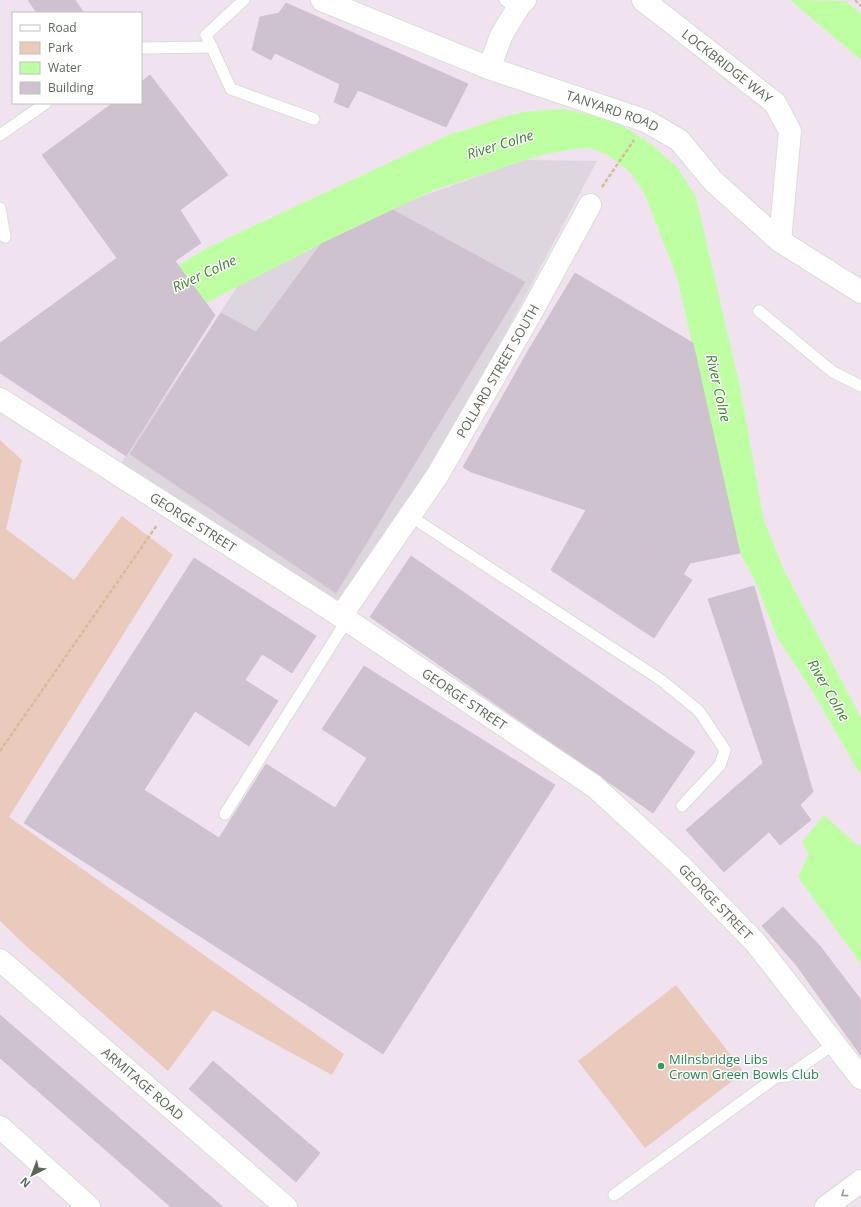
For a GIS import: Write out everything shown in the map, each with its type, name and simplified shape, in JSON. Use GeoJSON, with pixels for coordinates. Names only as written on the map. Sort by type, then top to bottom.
{"type":"FeatureCollection","features":[{"type":"Feature","properties":{"kind":"street","name":"TANYARD ROAD"},"geometry":{"type":"LineString","coordinates":[[322,0],[489,68],[646,121],[679,140],[713,181],[780,241],[861,292]]}},
{"type":"Feature","properties":{"kind":"street","name":"LOCKBRIDGE WAY"},"geometry":{"type":"LineString","coordinates":[[643,0],[775,103],[790,131],[780,241]]}},
{"type":"Feature","properties":{"kind":"street"},"geometry":{"type":"LineString","coordinates":[[489,68],[516,3]]}},
{"type":"Feature","properties":{"kind":"street","name":"POLLARD STREET SOUTH"},"geometry":{"type":"LineString","coordinates":[[344,618],[441,469],[531,313],[590,205]]}},
{"type":"Feature","properties":{"kind":"street","name":"GEORGE STREET"},"geometry":{"type":"LineString","coordinates":[[0,399],[344,618],[594,786],[679,864],[754,942],[861,1078]]}},
{"type":"Feature","properties":{"kind":"street","name":"ARMITAGE ROAD"},"geometry":{"type":"LineString","coordinates":[[0,960],[286,1207]]}},
{"type":"Feature","properties":{"kind":"street"},"geometry":{"type":"LineString","coordinates":[[0,1127],[90,1207]]}},
{"type":"Feature","properties":{"kind":"street"},"geometry":{"type":"LineString","coordinates":[[826,1207],[861,1182]]}},
{"type":"Feature","properties":{"kind":"lane"},"geometry":{"type":"LineString","coordinates":[[244,0],[206,35],[231,89],[314,119]]}},
{"type":"Feature","properties":{"kind":"lane"},"geometry":{"type":"LineString","coordinates":[[142,48],[212,47]]}},
{"type":"Feature","properties":{"kind":"lane"},"geometry":{"type":"LineString","coordinates":[[0,135],[45,104]]}},
{"type":"Feature","properties":{"kind":"lane"},"geometry":{"type":"LineString","coordinates":[[0,208],[4,237]]}},
{"type":"Feature","properties":{"kind":"lane"},"geometry":{"type":"LineString","coordinates":[[759,311],[833,372],[861,386]]}},
{"type":"Feature","properties":{"kind":"lane"},"geometry":{"type":"LineString","coordinates":[[410,516],[661,680],[699,711],[725,750],[720,765],[682,806]]}},
{"type":"Feature","properties":{"kind":"lane"},"geometry":{"type":"LineString","coordinates":[[225,814],[344,618]]}},
{"type":"Feature","properties":{"kind":"lane"},"geometry":{"type":"LineString","coordinates":[[614,1195],[776,1077],[788,1076],[834,1044]]}},
{"type":"Feature","properties":{"kind":"path"},"geometry":{"type":"LineString","coordinates":[[855,0],[861,6]]}},
{"type":"Feature","properties":{"kind":"path"},"geometry":{"type":"LineString","coordinates":[[590,205],[646,121]]}},
{"type":"Feature","properties":{"kind":"path"},"geometry":{"type":"LineString","coordinates":[[0,751],[169,507]]}},
{"type":"Feature","properties":{"kind":"shaded area"},"geometry":{"type":"Polygon","coordinates":[[[524,160],[597,161],[442,453],[339,608],[119,466],[239,284],[389,208],[524,160]]]}},
{"type":"Feature","properties":{"kind":"green space"},"geometry":{"type":"Polygon","coordinates":[[[0,440],[22,460],[6,529],[74,580],[122,516],[173,555],[9,817],[344,1054],[332,1075],[213,1010],[168,1071],[25,945],[0,921],[0,440]]]}},
{"type":"Feature","properties":{"kind":"green space","name":"Milnsbridge Libs Crown Green Bowls Club"},"geometry":{"type":"Polygon","coordinates":[[[676,985],[744,1072],[645,1148],[578,1061],[676,985]]]}},
{"type":"Feature","properties":{"kind":"water"},"geometry":{"type":"Polygon","coordinates":[[[790,0],[846,1],[861,14],[861,60],[790,0]]]}},
{"type":"Feature","properties":{"kind":"water","name":"River Colne"},"geometry":{"type":"Polygon","coordinates":[[[564,109],[603,118],[626,128],[651,144],[677,167],[696,197],[740,387],[764,521],[784,570],[861,718],[861,776],[813,692],[778,639],[755,581],[740,553],[677,277],[644,193],[631,173],[608,155],[590,148],[574,149],[541,155],[434,190],[321,244],[206,303],[178,266],[205,249],[453,133],[524,112],[564,109]]]}},
{"type":"Feature","properties":{"kind":"water"},"geometry":{"type":"Polygon","coordinates":[[[824,815],[858,846],[861,844],[861,964],[798,877],[809,854],[802,842],[824,815]]]}},
{"type":"Feature","properties":{"kind":"building"},"geometry":{"type":"Polygon","coordinates":[[[28,0],[75,0],[83,12],[36,12],[28,0]]]}},
{"type":"Feature","properties":{"kind":"building"},"geometry":{"type":"Polygon","coordinates":[[[286,3],[468,84],[446,127],[358,90],[348,108],[334,102],[340,84],[275,53],[271,60],[252,50],[260,17],[279,13],[286,3]]]}},
{"type":"Feature","properties":{"kind":"building"},"geometry":{"type":"Polygon","coordinates":[[[150,75],[228,175],[180,210],[201,243],[175,261],[215,315],[126,456],[0,373],[0,343],[117,258],[42,155],[112,104],[142,104],[142,81],[150,75]]]}},
{"type":"Feature","properties":{"kind":"building"},"geometry":{"type":"Polygon","coordinates":[[[393,210],[525,282],[336,593],[130,454],[221,313],[256,332],[321,244],[393,210]]]}},
{"type":"Feature","properties":{"kind":"building"},"geometry":{"type":"Polygon","coordinates":[[[575,273],[693,343],[740,553],[690,563],[683,575],[586,510],[471,472],[463,467],[528,351],[575,273]]]}},
{"type":"Feature","properties":{"kind":"building"},"geometry":{"type":"Polygon","coordinates":[[[586,510],[692,580],[654,638],[551,570],[586,510]]]}},
{"type":"Feature","properties":{"kind":"building"},"geometry":{"type":"Polygon","coordinates":[[[411,556],[695,752],[653,813],[370,617],[411,556]]]}},
{"type":"Feature","properties":{"kind":"building"},"geometry":{"type":"Polygon","coordinates":[[[194,558],[316,636],[292,673],[262,654],[245,680],[278,701],[249,746],[195,711],[144,790],[219,838],[266,764],[335,808],[367,758],[322,729],[364,666],[555,785],[383,1054],[24,823],[194,558]]]}},
{"type":"Feature","properties":{"kind":"building"},"geometry":{"type":"Polygon","coordinates":[[[754,586],[813,792],[800,805],[811,820],[780,845],[769,832],[724,872],[686,830],[763,763],[708,599],[754,586]]]}},
{"type":"Feature","properties":{"kind":"building"},"geometry":{"type":"Polygon","coordinates":[[[783,907],[820,946],[861,1000],[861,1056],[797,966],[762,926],[783,907]]]}},
{"type":"Feature","properties":{"kind":"building"},"geometry":{"type":"Polygon","coordinates":[[[0,1015],[223,1207],[171,1207],[0,1058],[0,1015]]]}},
{"type":"Feature","properties":{"kind":"building"},"geometry":{"type":"Polygon","coordinates":[[[213,1061],[320,1153],[296,1182],[189,1089],[213,1061]]]}},
{"type":"Feature","properties":{"kind":"place","name":"Milnsbridge Libs Crown Green Bowls Club"},"geometry":{"type":"Point","coordinates":[661,1066]}}]}
